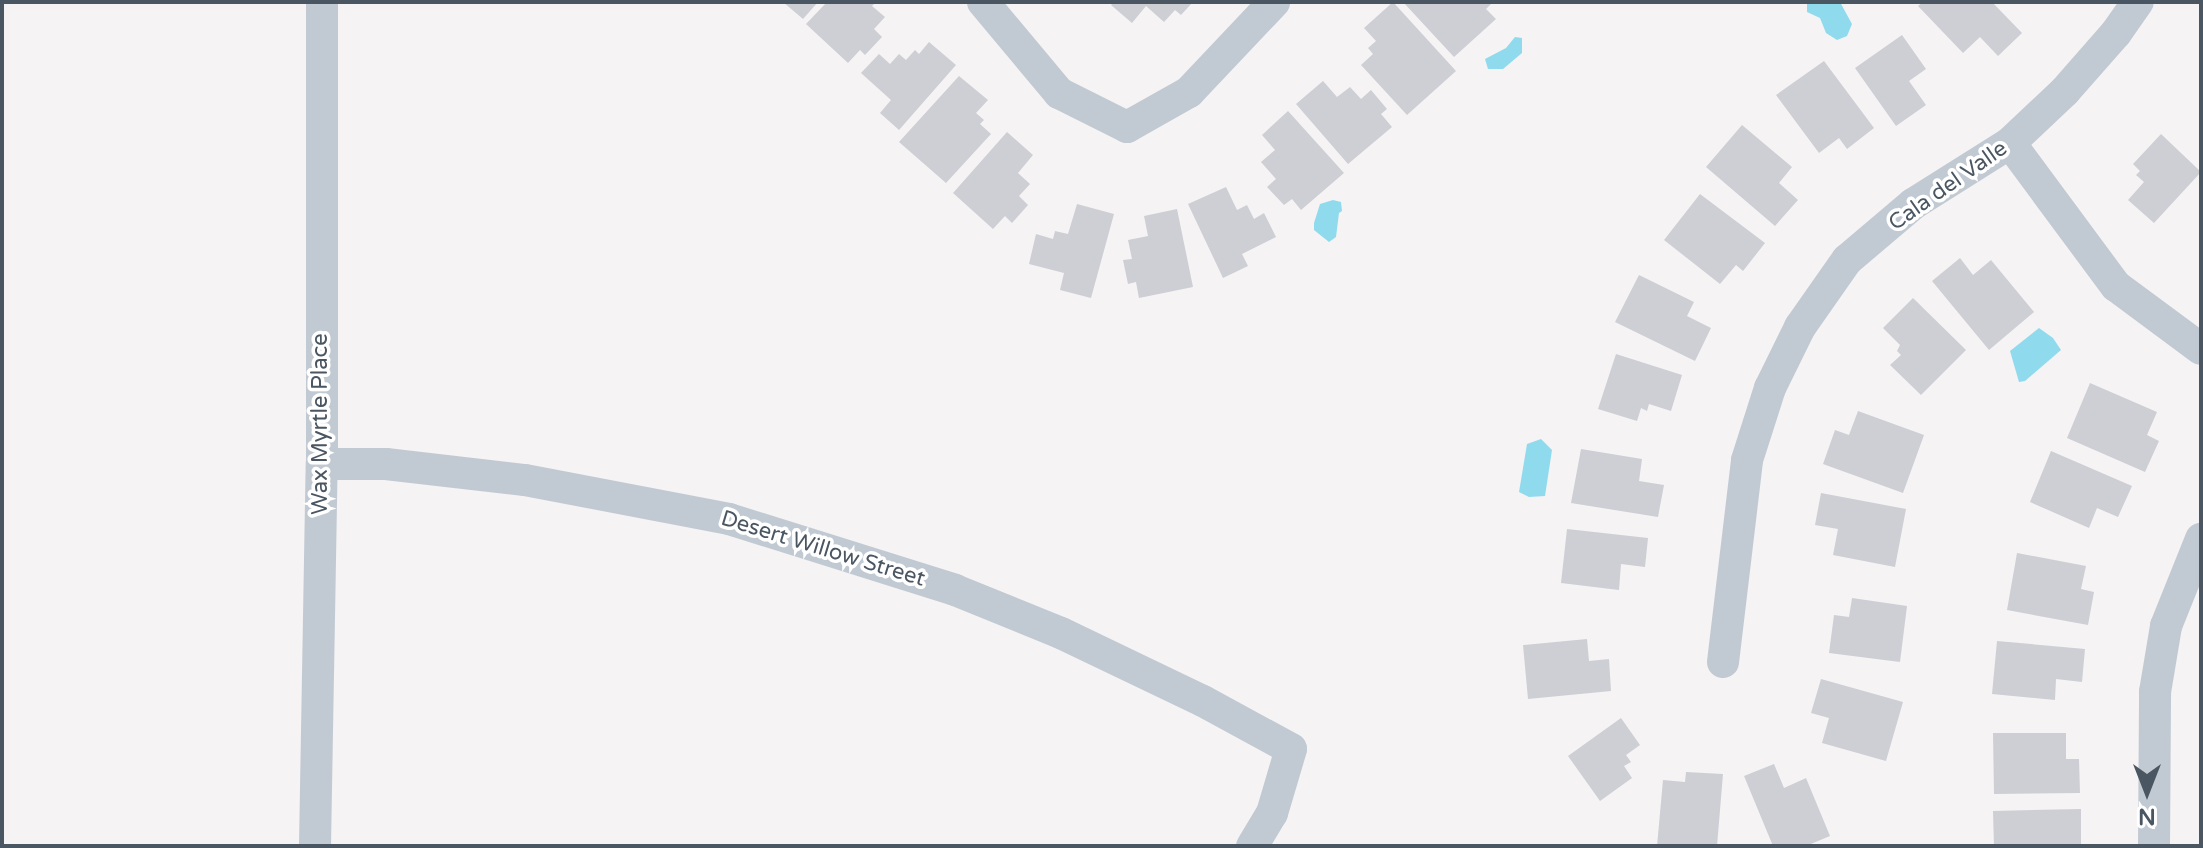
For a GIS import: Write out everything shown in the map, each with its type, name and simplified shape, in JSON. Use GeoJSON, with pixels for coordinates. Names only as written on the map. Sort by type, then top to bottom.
{"type":"FeatureCollection","features":[{"type":"Feature","properties":{"kind":"street","name":"Wax Myrtle Place"},"geometry":{"type":"LineString","coordinates":[[315,846],[322,464],[322,2]]}},
{"type":"Feature","properties":{"kind":"street"},"geometry":{"type":"LineString","coordinates":[[983,2],[1059,93],[1127,127],[1189,92],[1274,2]]}},
{"type":"Feature","properties":{"kind":"street","name":"Cala del Valle"},"geometry":{"type":"LineString","coordinates":[[1723,662],[1747,460],[1770,388],[1800,327],[1847,260],[1913,204],[2010,143],[2075,80],[2138,2]]}},
{"type":"Feature","properties":{"kind":"street"},"geometry":{"type":"LineString","coordinates":[[2010,143],[2116,286],[2201,349]]}},
{"type":"Feature","properties":{"kind":"street","name":"Desert Willow Street"},"geometry":{"type":"LineString","coordinates":[[322,464],[386,464],[525,480],[729,519],[955,590],[1061,633],[1203,701],[1291,749],[1272,813],[1252,846]]}},
{"type":"Feature","properties":{"kind":"street"},"geometry":{"type":"LineString","coordinates":[[2154,846],[2155,692],[2166,626],[2201,539]]}},
{"type":"Feature","properties":{"kind":"water"},"geometry":{"type":"Polygon","coordinates":[[[1807,2],[1840,2],[1852,24],[1847,36],[1837,40],[1826,33],[1820,18],[1807,12],[1807,2]]]}},
{"type":"Feature","properties":{"kind":"water"},"geometry":{"type":"Polygon","coordinates":[[[1515,37],[1522,38],[1522,53],[1503,69],[1488,69],[1485,59],[1506,48],[1515,37]]]}},
{"type":"Feature","properties":{"kind":"water"},"geometry":{"type":"Polygon","coordinates":[[[1333,200],[1341,202],[1342,211],[1339,213],[1336,237],[1329,242],[1314,230],[1314,223],[1320,204],[1333,200]]]}},
{"type":"Feature","properties":{"kind":"water"},"geometry":{"type":"Polygon","coordinates":[[[2039,328],[2053,338],[2061,350],[2025,381],[2019,382],[2010,351],[2039,328]]]}},
{"type":"Feature","properties":{"kind":"water"},"geometry":{"type":"Polygon","coordinates":[[[1541,439],[1552,450],[1545,496],[1529,497],[1519,492],[1527,444],[1541,439]]]}},
{"type":"Feature","properties":{"kind":"building"},"geometry":{"type":"Polygon","coordinates":[[[783,2],[818,2],[803,19],[783,2]]]}},
{"type":"Feature","properties":{"kind":"building"},"geometry":{"type":"Polygon","coordinates":[[[827,2],[876,2],[872,6],[885,17],[874,29],[882,37],[865,55],[860,50],[848,63],[806,24],[827,2]]]}},
{"type":"Feature","properties":{"kind":"building"},"geometry":{"type":"Polygon","coordinates":[[[1114,2],[1193,2],[1181,15],[1175,10],[1164,22],[1146,6],[1132,23],[1111,5],[1114,2]]]}},
{"type":"Feature","properties":{"kind":"building"},"geometry":{"type":"Polygon","coordinates":[[[1393,2],[1456,71],[1407,115],[1361,65],[1373,54],[1368,48],[1376,41],[1364,28],[1393,2]]]}},
{"type":"Feature","properties":{"kind":"building"},"geometry":{"type":"Polygon","coordinates":[[[1403,2],[1493,2],[1486,9],[1496,19],[1454,57],[1403,2]]]}},
{"type":"Feature","properties":{"kind":"building"},"geometry":{"type":"Polygon","coordinates":[[[1923,2],[1992,2],[2022,33],[1998,56],[1980,37],[1963,53],[1918,6],[1923,2]]]}},
{"type":"Feature","properties":{"kind":"building"},"geometry":{"type":"Polygon","coordinates":[[[1902,35],[1926,69],[1909,81],[1926,105],[1896,126],[1855,68],[1902,35]]]}},
{"type":"Feature","properties":{"kind":"building"},"geometry":{"type":"Polygon","coordinates":[[[929,42],[956,65],[899,130],[880,113],[891,100],[861,73],[879,54],[890,64],[899,54],[906,60],[915,50],[919,54],[929,42]]]}},
{"type":"Feature","properties":{"kind":"building"},"geometry":{"type":"Polygon","coordinates":[[[1824,61],[1874,128],[1847,149],[1839,138],[1819,153],[1776,95],[1824,61]]]}},
{"type":"Feature","properties":{"kind":"building"},"geometry":{"type":"Polygon","coordinates":[[[959,76],[988,100],[976,113],[984,120],[980,124],[991,134],[946,183],[899,142],[959,76]]]}},
{"type":"Feature","properties":{"kind":"building"},"geometry":{"type":"Polygon","coordinates":[[[1323,81],[1337,97],[1350,87],[1361,99],[1371,90],[1387,109],[1381,114],[1392,127],[1348,164],[1296,104],[1323,81]]]}},
{"type":"Feature","properties":{"kind":"building"},"geometry":{"type":"Polygon","coordinates":[[[1288,111],[1344,173],[1301,210],[1292,199],[1284,205],[1267,187],[1276,179],[1261,162],[1275,150],[1262,135],[1288,111]]]}},
{"type":"Feature","properties":{"kind":"building"},"geometry":{"type":"Polygon","coordinates":[[[1742,125],[1792,167],[1779,183],[1798,200],[1775,226],[1706,167],[1742,125]]]}},
{"type":"Feature","properties":{"kind":"building"},"geometry":{"type":"Polygon","coordinates":[[[1007,132],[1033,155],[1018,173],[1030,184],[1019,196],[1028,205],[1012,223],[1005,216],[993,229],[953,193],[1007,132]]]}},
{"type":"Feature","properties":{"kind":"building"},"geometry":{"type":"Polygon","coordinates":[[[2161,134],[2201,172],[2154,223],[2128,200],[2144,182],[2136,175],[2140,171],[2133,164],[2161,134]]]}},
{"type":"Feature","properties":{"kind":"building"},"geometry":{"type":"Polygon","coordinates":[[[1226,187],[1237,210],[1247,205],[1254,219],[1264,213],[1276,237],[1242,254],[1248,266],[1223,278],[1188,204],[1226,187]]]}},
{"type":"Feature","properties":{"kind":"building"},"geometry":{"type":"Polygon","coordinates":[[[1700,194],[1765,243],[1743,271],[1736,265],[1720,284],[1664,240],[1700,194]]]}},
{"type":"Feature","properties":{"kind":"building"},"geometry":{"type":"Polygon","coordinates":[[[1077,204],[1114,214],[1091,298],[1060,290],[1064,273],[1029,264],[1036,234],[1053,239],[1055,231],[1068,234],[1077,204]]]}},
{"type":"Feature","properties":{"kind":"building"},"geometry":{"type":"Polygon","coordinates":[[[1177,209],[1193,287],[1139,298],[1136,282],[1128,284],[1123,260],[1132,259],[1128,240],[1148,236],[1144,216],[1177,209]]]}},
{"type":"Feature","properties":{"kind":"building"},"geometry":{"type":"Polygon","coordinates":[[[1960,258],[1973,275],[1991,260],[2034,312],[1989,350],[1932,281],[1960,258]]]}},
{"type":"Feature","properties":{"kind":"building"},"geometry":{"type":"Polygon","coordinates":[[[1639,275],[1694,302],[1687,316],[1711,328],[1695,361],[1615,322],[1639,275]]]}},
{"type":"Feature","properties":{"kind":"building"},"geometry":{"type":"Polygon","coordinates":[[[1913,298],[1966,350],[1921,395],[1890,365],[1901,355],[1897,351],[1900,345],[1883,328],[1913,298]]]}},
{"type":"Feature","properties":{"kind":"building"},"geometry":{"type":"Polygon","coordinates":[[[1616,354],[1682,375],[1671,411],[1649,404],[1647,411],[1641,408],[1637,421],[1598,409],[1616,354]]]}},
{"type":"Feature","properties":{"kind":"building"},"geometry":{"type":"Polygon","coordinates":[[[2090,383],[2157,412],[2147,435],[2159,441],[2145,472],[2067,438],[2090,383]]]}},
{"type":"Feature","properties":{"kind":"building"},"geometry":{"type":"Polygon","coordinates":[[[1858,411],[1924,435],[1903,493],[1823,464],[1835,430],[1849,435],[1858,411]]]}},
{"type":"Feature","properties":{"kind":"building"},"geometry":{"type":"Polygon","coordinates":[[[1581,449],[1642,459],[1639,481],[1664,485],[1658,517],[1571,503],[1581,449]]]}},
{"type":"Feature","properties":{"kind":"building"},"geometry":{"type":"Polygon","coordinates":[[[2051,451],[2132,486],[2118,517],[2097,508],[2089,528],[2030,502],[2051,451]]]}},
{"type":"Feature","properties":{"kind":"building"},"geometry":{"type":"Polygon","coordinates":[[[1821,493],[1906,509],[1895,567],[1833,555],[1838,529],[1815,525],[1821,493]]]}},
{"type":"Feature","properties":{"kind":"building"},"geometry":{"type":"Polygon","coordinates":[[[1567,529],[1648,538],[1645,567],[1621,564],[1619,590],[1561,583],[1567,529]]]}},
{"type":"Feature","properties":{"kind":"building"},"geometry":{"type":"Polygon","coordinates":[[[2017,553],[2086,566],[2081,589],[2094,592],[2088,625],[2007,610],[2017,553]]]}},
{"type":"Feature","properties":{"kind":"building"},"geometry":{"type":"Polygon","coordinates":[[[1852,598],[1907,606],[1900,662],[1829,653],[1834,615],[1849,617],[1852,598]]]}},
{"type":"Feature","properties":{"kind":"building"},"geometry":{"type":"Polygon","coordinates":[[[1587,639],[1589,661],[1609,659],[1611,691],[1528,699],[1523,645],[1587,639]]]}},
{"type":"Feature","properties":{"kind":"building"},"geometry":{"type":"Polygon","coordinates":[[[1997,641],[2085,649],[2082,682],[2056,679],[2055,700],[1992,694],[1997,641]]]}},
{"type":"Feature","properties":{"kind":"building"},"geometry":{"type":"Polygon","coordinates":[[[1821,679],[1903,702],[1886,761],[1822,743],[1829,718],[1811,713],[1821,679]]]}},
{"type":"Feature","properties":{"kind":"building"},"geometry":{"type":"Polygon","coordinates":[[[1621,718],[1640,745],[1626,755],[1631,762],[1624,766],[1632,778],[1600,801],[1568,756],[1621,718]]]}},
{"type":"Feature","properties":{"kind":"building"},"geometry":{"type":"Polygon","coordinates":[[[1993,733],[2066,733],[2066,759],[2079,759],[2080,793],[1994,794],[1993,733]]]}},
{"type":"Feature","properties":{"kind":"building"},"geometry":{"type":"Polygon","coordinates":[[[1774,764],[1784,788],[1806,778],[1830,836],[1806,846],[1773,846],[1744,776],[1774,764]]]}},
{"type":"Feature","properties":{"kind":"building"},"geometry":{"type":"Polygon","coordinates":[[[1686,772],[1723,774],[1717,846],[1657,846],[1663,780],[1685,782],[1686,772]]]}},
{"type":"Feature","properties":{"kind":"building"},"geometry":{"type":"Polygon","coordinates":[[[2081,809],[2081,844],[1994,846],[1993,811],[2081,809]]]}}]}
